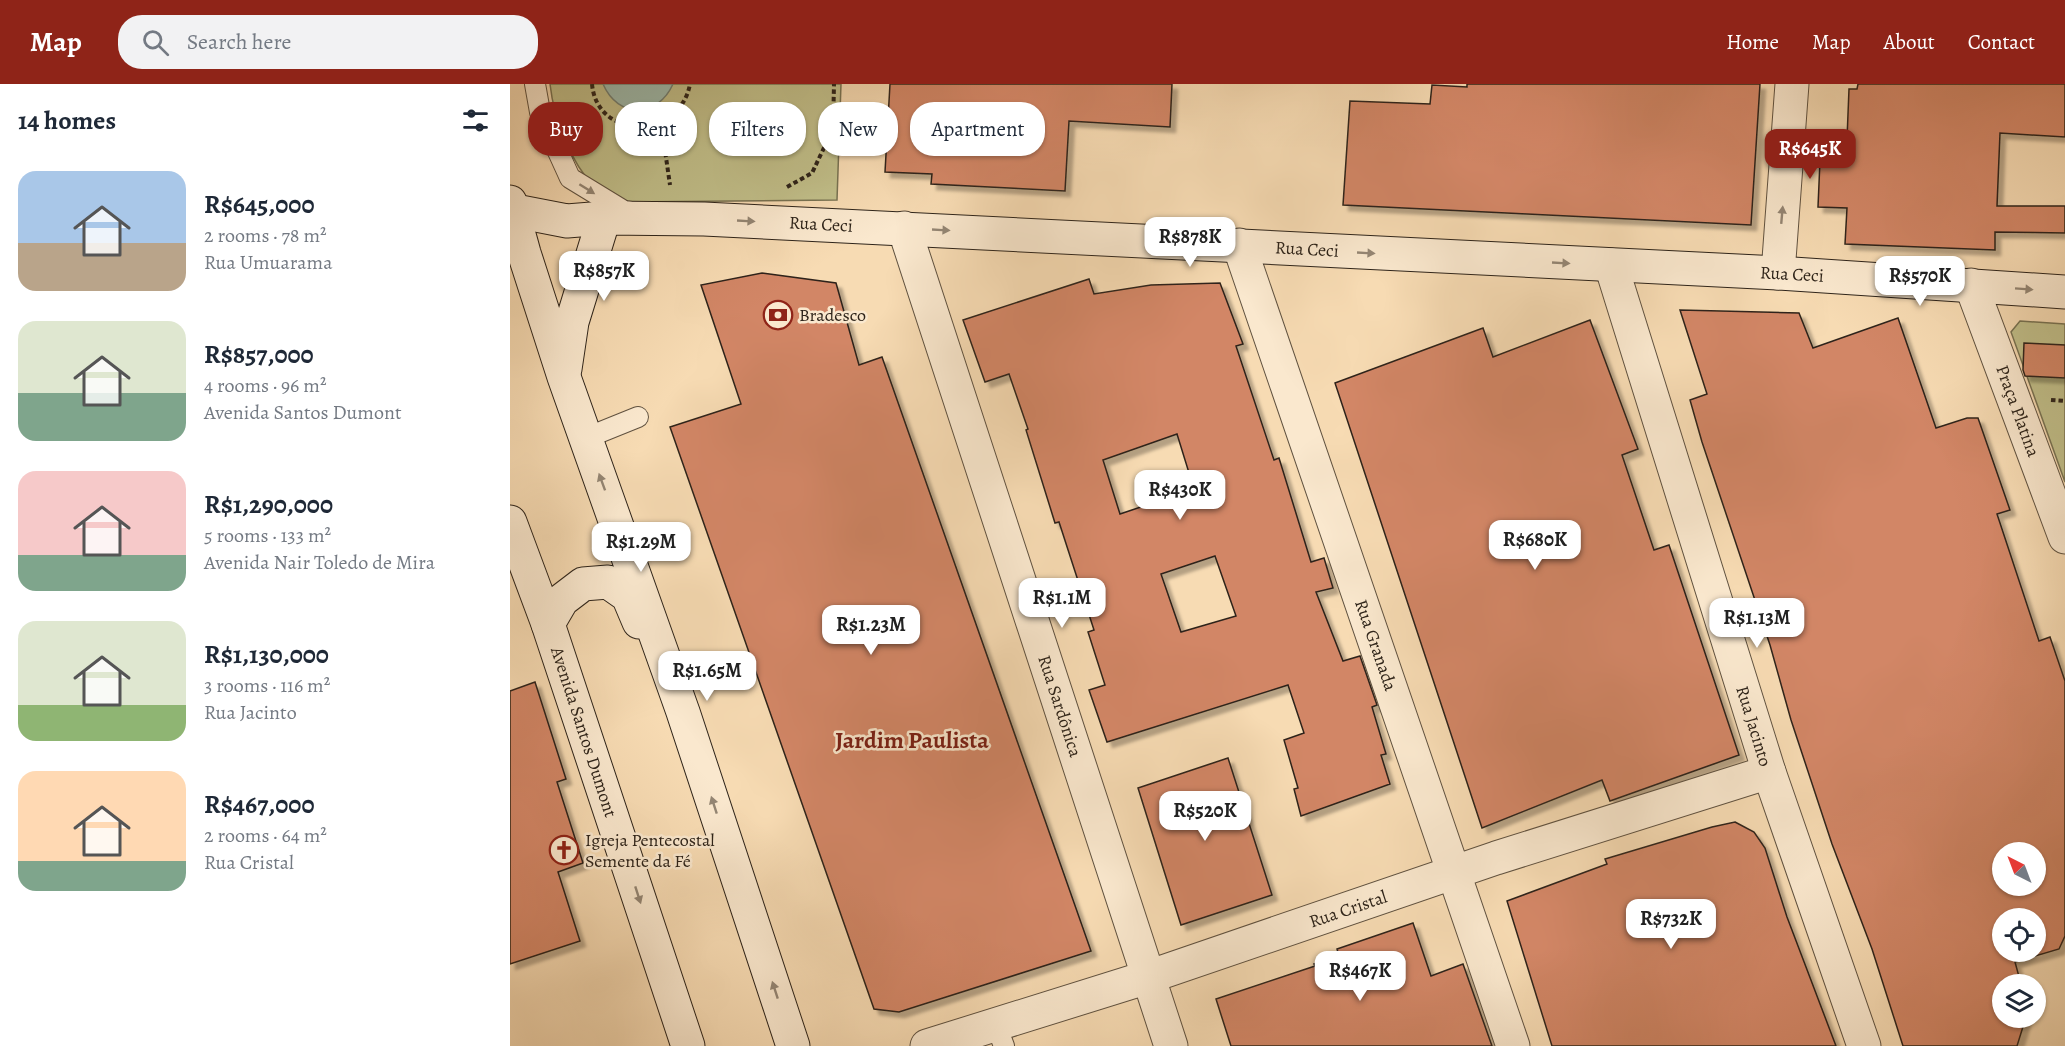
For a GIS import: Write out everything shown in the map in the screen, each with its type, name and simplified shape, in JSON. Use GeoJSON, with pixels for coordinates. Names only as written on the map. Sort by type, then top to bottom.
{"type":"FeatureCollection","features":[{"type":"Feature","properties":{"kind":"street"},"geometry":{"type":"LineString","coordinates":[[1778,273],[1792,84]]}},
{"type":"Feature","properties":{"kind":"street","name":"Rua Ceci"},"geometry":{"type":"LineString","coordinates":[[511,208],[567,221],[604,218],[704,219],[904,228],[1778,273],[2065,292]]}},
{"type":"Feature","properties":{"kind":"street"},"geometry":{"type":"LineString","coordinates":[[511,208],[564,377],[683,712],[793,1046]]}},
{"type":"Feature","properties":{"kind":"street"},"geometry":{"type":"LineString","coordinates":[[564,377],[572,322],[604,218]]}},
{"type":"Feature","properties":{"kind":"street","name":"Rua Sardônica"},"geometry":{"type":"LineString","coordinates":[[904,228],[1171,1046]]}},
{"type":"Feature","properties":{"kind":"street","name":"Rua Granada"},"geometry":{"type":"LineString","coordinates":[[1239,245],[1513,1046]]}},
{"type":"Feature","properties":{"kind":"street","name":"Rua Jacinto"},"geometry":{"type":"LineString","coordinates":[[1611,265],[1768,772],[1864,1046]]}},
{"type":"Feature","properties":{"kind":"street","name":"Praça Platina"},"geometry":{"type":"LineString","coordinates":[[1971,285],[2065,537]]}},
{"type":"Feature","properties":{"kind":"street","name":"Avenida Santos Dumont"},"geometry":{"type":"LineString","coordinates":[[510,522],[548,624],[688,1046]]}},
{"type":"Feature","properties":{"kind":"street"},"geometry":{"type":"LineString","coordinates":[[548,624],[562,600],[583,584],[608,582],[628,596],[655,664],[683,712]]}},
{"type":"Feature","properties":{"kind":"street","name":"Rua Cristal"},"geometry":{"type":"LineString","coordinates":[[927,1046],[984,1038],[1148,977],[1454,873],[1768,772]]}},
{"type":"Feature","properties":{"kind":"lane"},"geometry":{"type":"LineString","coordinates":[[535,84],[540,112],[570,178],[624,211],[704,219]]}},
{"type":"Feature","properties":{"kind":"lane"},"geometry":{"type":"LineString","coordinates":[[586,438],[638,417]]}},
{"type":"Feature","properties":{"kind":"path"},"geometry":{"type":"LineString","coordinates":[[592,84],[600,106],[615,120]]}},
{"type":"Feature","properties":{"kind":"path"},"geometry":{"type":"LineString","coordinates":[[684,102],[690,84]]}},
{"type":"Feature","properties":{"kind":"path"},"geometry":{"type":"LineString","coordinates":[[785,188],[812,173],[833,129],[834,84]]}},
{"type":"Feature","properties":{"kind":"path"},"geometry":{"type":"LineString","coordinates":[[666,156],[671,193]]}},
{"type":"Feature","properties":{"kind":"shaded area"},"geometry":{"type":"Polygon","coordinates":[[[550,84],[841,84],[840,102],[818,102],[818,156],[839,156],[837,200],[620,202],[597,190],[573,156],[603,156],[603,102],[553,102],[550,84]]]}},
{"type":"Feature","properties":{"kind":"shaded area"},"geometry":{"type":"Polygon","coordinates":[[[603,84],[673,84],[659,102],[616,102],[603,84]]]}},
{"type":"Feature","properties":{"kind":"shaded area"},"geometry":{"type":"Polygon","coordinates":[[[2020,321],[2065,324],[2065,482],[2011,332],[2020,321]]]}},
{"type":"Feature","properties":{"kind":"building"},"geometry":{"type":"Polygon","coordinates":[[[890,84],[1172,84],[1170,127],[1069,121],[1065,191],[931,184],[932,174],[885,172],[886,156],[898,156],[898,102],[889,102],[890,84]]]}},
{"type":"Feature","properties":{"kind":"building"},"geometry":{"type":"Polygon","coordinates":[[[1467,84],[1760,84],[1751,225],[1343,205],[1350,101],[1430,104],[1432,85],[1467,87],[1467,84]]]}},
{"type":"Feature","properties":{"kind":"building"},"geometry":{"type":"Polygon","coordinates":[[[1858,84],[2065,84],[2065,137],[2000,133],[1997,206],[2065,206],[2065,233],[1995,232],[1995,250],[1845,244],[1847,208],[1818,207],[1821,137],[1847,139],[1849,89],[1857,89],[1858,84]]]}},
{"type":"Feature","properties":{"kind":"building"},"geometry":{"type":"Polygon","coordinates":[[[762,273],[836,283],[859,365],[882,357],[1091,951],[899,1012],[874,1009],[670,427],[741,404],[701,285],[762,273]]]}},
{"type":"Feature","properties":{"kind":"building"},"geometry":{"type":"Polygon","coordinates":[[[1089,279],[1094,294],[1151,285],[1220,283],[1243,344],[1236,346],[1274,460],[1279,458],[1311,562],[1324,558],[1333,588],[1316,592],[1343,661],[1360,656],[1377,705],[1372,707],[1386,754],[1381,755],[1390,784],[1301,816],[1294,789],[1298,788],[1284,740],[1304,733],[1288,685],[1107,742],[1089,690],[1105,685],[1088,632],[1094,630],[1059,522],[1055,523],[1026,430],[1028,429],[1009,374],[985,382],[963,320],[1089,279]],[[1177,434],[1103,460],[1120,514],[1194,489],[1177,434]],[[1215,556],[1161,574],[1181,632],[1236,616],[1215,556]]]}},
{"type":"Feature","properties":{"kind":"building"},"geometry":{"type":"Polygon","coordinates":[[[1680,310],[1799,313],[1813,348],[1898,318],[1936,428],[1967,418],[1978,418],[2010,510],[1997,514],[2039,641],[2050,637],[2065,681],[2065,936],[2059,949],[2046,953],[2046,908],[1992,908],[1992,962],[2015,962],[2018,974],[1992,974],[1992,1028],[2023,1028],[2017,1046],[1903,1046],[1872,949],[1832,844],[1791,720],[1770,645],[1690,400],[1707,394],[1680,310]]]}},
{"type":"Feature","properties":{"kind":"building"},"geometry":{"type":"Polygon","coordinates":[[[1590,320],[1638,449],[1622,455],[1654,550],[1669,545],[1739,755],[1610,801],[1602,780],[1482,828],[1335,383],[1483,328],[1493,357],[1590,320]]]}},
{"type":"Feature","properties":{"kind":"building"},"geometry":{"type":"Polygon","coordinates":[[[2024,343],[2065,345],[2065,378],[2025,376],[2023,370],[2024,343]]]}},
{"type":"Feature","properties":{"kind":"building"},"geometry":{"type":"Polygon","coordinates":[[[535,682],[566,779],[557,782],[583,863],[558,872],[580,941],[510,964],[510,691],[535,682]]]}},
{"type":"Feature","properties":{"kind":"building"},"geometry":{"type":"Polygon","coordinates":[[[1228,758],[1272,895],[1181,925],[1138,788],[1228,758]]]}},
{"type":"Feature","properties":{"kind":"building"},"geometry":{"type":"Polygon","coordinates":[[[1735,822],[1754,832],[1765,848],[1787,917],[1836,1046],[1552,1046],[1507,901],[1607,864],[1605,859],[1735,822]]]}},
{"type":"Feature","properties":{"kind":"building"},"geometry":{"type":"Polygon","coordinates":[[[1413,923],[1431,976],[1463,964],[1492,1046],[1231,1046],[1216,999],[1315,966],[1314,964],[1339,956],[1337,949],[1413,923]]]}},
{"type":"Feature","properties":{"kind":"place","name":"Bradesco"},"geometry":{"type":"Point","coordinates":[778,315]}},
{"type":"Feature","properties":{"kind":"place","name":"Igreja Pentecostal Semente da Fé"},"geometry":{"type":"Point","coordinates":[564,850]}},
{"type":"Feature","properties":{"kind":"district","name":"Jardim Paulista"},"geometry":{"type":"Point","coordinates":[912,740]}}]}
